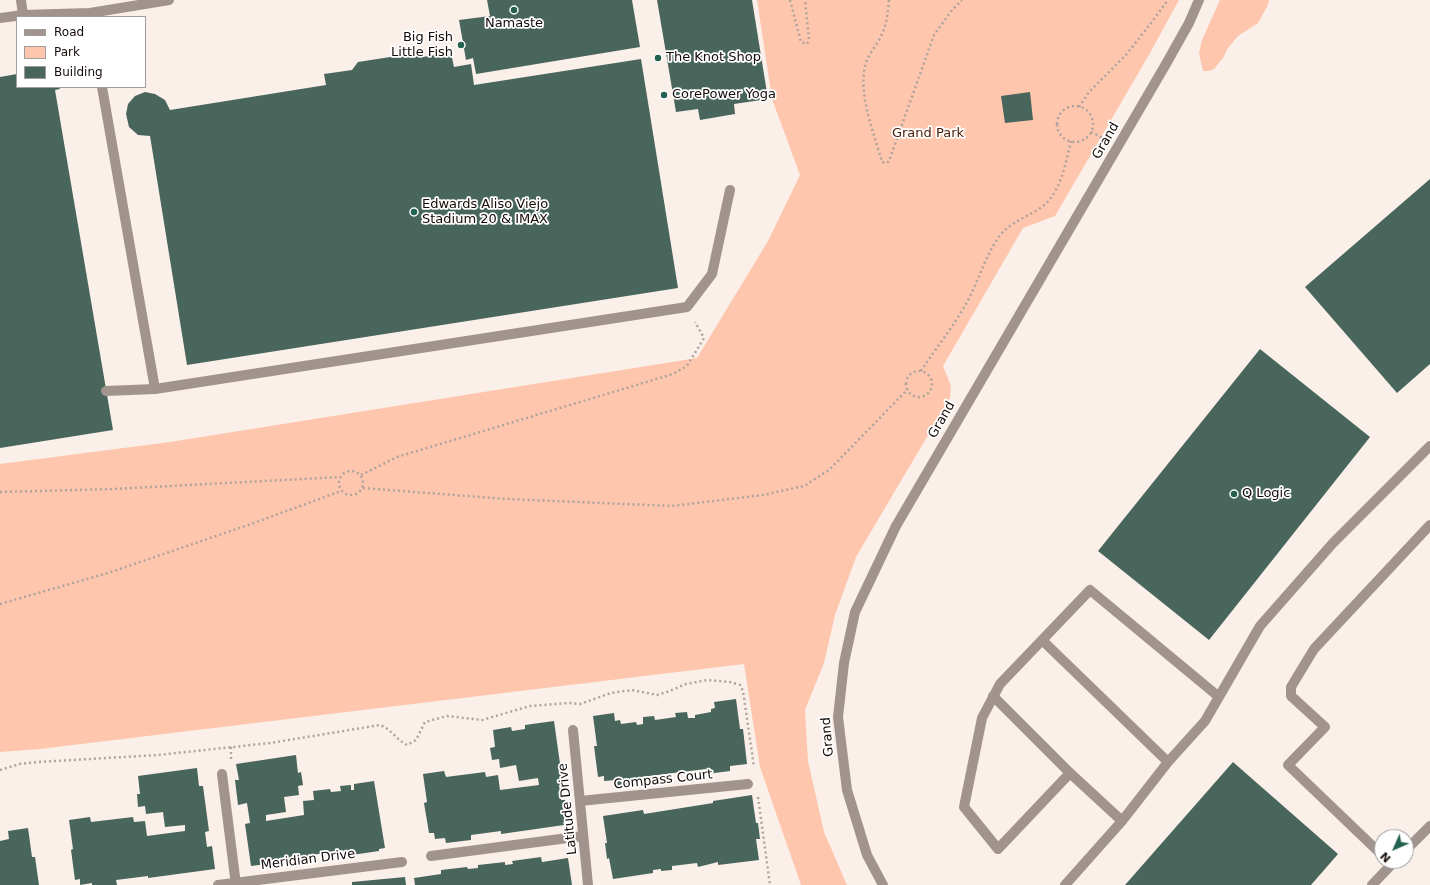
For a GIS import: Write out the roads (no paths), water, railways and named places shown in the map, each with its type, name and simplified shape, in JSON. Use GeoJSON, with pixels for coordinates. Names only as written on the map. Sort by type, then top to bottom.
{"type":"FeatureCollection","features":[{"type":"Feature","properties":{"kind":"street"},"geometry":{"type":"LineString","coordinates":[[21,0],[23,15]]}},
{"type":"Feature","properties":{"kind":"street"},"geometry":{"type":"LineString","coordinates":[[0,18],[23,15],[90,15],[169,0]]}},
{"type":"Feature","properties":{"kind":"street","name":"Grand"},"geometry":{"type":"LineString","coordinates":[[883,885],[867,854],[847,790],[838,717],[844,663],[855,612],[896,526],[1166,64],[1189,23],[1199,0]]}},
{"type":"Feature","properties":{"kind":"street"},"geometry":{"type":"LineString","coordinates":[[102,88],[155,389]]}},
{"type":"Feature","properties":{"kind":"street"},"geometry":{"type":"LineString","coordinates":[[106,391],[155,389],[687,307],[712,274],[730,190]]}},
{"type":"Feature","properties":{"kind":"street"},"geometry":{"type":"LineString","coordinates":[[1065,885],[1122,821],[1168,762],[1205,721],[1260,626],[1333,543],[1429,449]]}},
{"type":"Feature","properties":{"kind":"street"},"geometry":{"type":"LineString","coordinates":[[1374,847],[1288,765],[1325,727],[1291,696],[1291,687],[1314,649],[1430,525]]}},
{"type":"Feature","properties":{"kind":"street"},"geometry":{"type":"LineString","coordinates":[[1070,773],[998,849],[964,808],[982,718],[993,696],[1000,684],[1090,590],[1219,697]]}},
{"type":"Feature","properties":{"kind":"street"},"geometry":{"type":"LineString","coordinates":[[1042,640],[1168,762]]}},
{"type":"Feature","properties":{"kind":"street"},"geometry":{"type":"LineString","coordinates":[[993,696],[1070,773],[1122,821]]}},
{"type":"Feature","properties":{"kind":"street","name":"Latitude Drive"},"geometry":{"type":"LineString","coordinates":[[573,730],[588,885]]}},
{"type":"Feature","properties":{"kind":"street"},"geometry":{"type":"LineString","coordinates":[[222,774],[235,884]]}},
{"type":"Feature","properties":{"kind":"street","name":"Compass Court"},"geometry":{"type":"LineString","coordinates":[[580,801],[748,784]]}},
{"type":"Feature","properties":{"kind":"street"},"geometry":{"type":"LineString","coordinates":[[1414,842],[1430,826]]}},
{"type":"Feature","properties":{"kind":"street"},"geometry":{"type":"LineString","coordinates":[[431,856],[583,836]]}},
{"type":"Feature","properties":{"kind":"street","name":"Meridian Drive"},"geometry":{"type":"LineString","coordinates":[[218,885],[402,862]]}},
{"type":"Feature","properties":{"kind":"street"},"geometry":{"type":"LineString","coordinates":[[1372,885],[1386,869]]}},
{"type":"Feature","properties":{"kind":"place","name":"Namaste"},"geometry":{"type":"Point","coordinates":[514,10]}},
{"type":"Feature","properties":{"kind":"place","name":"Big Fish Little Fish"},"geometry":{"type":"Point","coordinates":[461,45]}},
{"type":"Feature","properties":{"kind":"place","name":"The Knot Shop"},"geometry":{"type":"Point","coordinates":[658,58]}},
{"type":"Feature","properties":{"kind":"place","name":"CorePower Yoga"},"geometry":{"type":"Point","coordinates":[664,95]}},
{"type":"Feature","properties":{"kind":"place","name":"Edwards Aliso Viejo Stadium 20 & IMAX"},"geometry":{"type":"Point","coordinates":[414,212]}},
{"type":"Feature","properties":{"kind":"place","name":"Q Logic"},"geometry":{"type":"Point","coordinates":[1234,494]}},
{"type":"Feature","properties":{"kind":"park label","name":"Grand Park"},"geometry":{"type":"Point","coordinates":[928,134]}}]}
